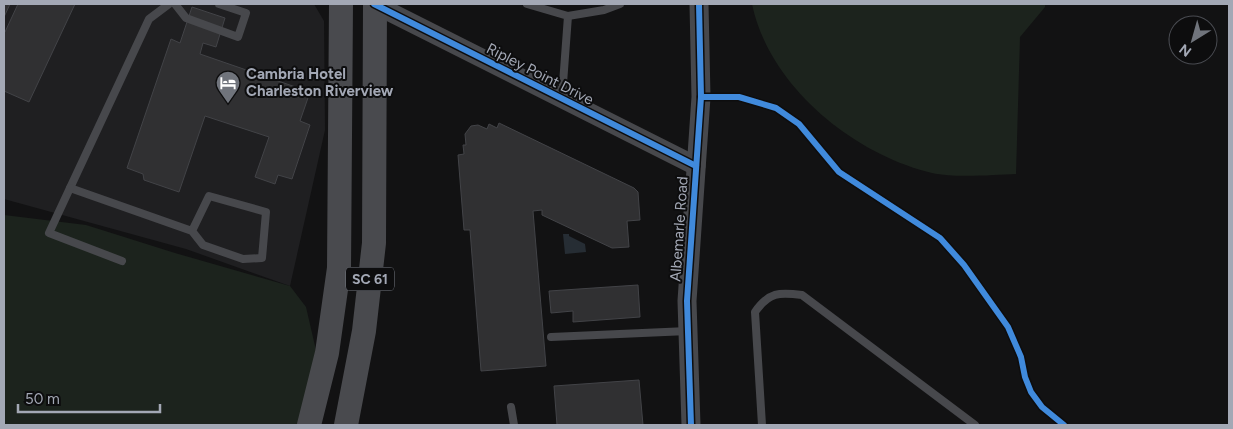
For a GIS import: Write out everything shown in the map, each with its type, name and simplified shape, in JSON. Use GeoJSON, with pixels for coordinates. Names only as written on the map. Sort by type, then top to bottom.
{"type":"FeatureCollection","features":[{"type":"Feature","properties":{"kind":"main road","name":"SC 61"},"geometry":{"type":"LineString","coordinates":[[309,425],[327,353],[339,268],[342,133],[341,4]]}},
{"type":"Feature","properties":{"kind":"main road","name":"SC 61"},"geometry":{"type":"LineString","coordinates":[[346,425],[364,331],[374,243],[374,4]]}},
{"type":"Feature","properties":{"kind":"street","name":"Ripley Point Drive"},"geometry":{"type":"LineString","coordinates":[[374,4],[696,166]]}},
{"type":"Feature","properties":{"kind":"street","name":"Albemarle Road"},"geometry":{"type":"LineString","coordinates":[[691,425],[687,301],[701,96],[699,4]]}},
{"type":"Feature","properties":{"kind":"lane"},"geometry":{"type":"LineString","coordinates":[[122,261],[49,232],[148,19],[169,4]]}},
{"type":"Feature","properties":{"kind":"lane"},"geometry":{"type":"LineString","coordinates":[[175,4],[186,18],[238,38],[246,13],[219,4]]}},
{"type":"Feature","properties":{"kind":"lane"},"geometry":{"type":"LineString","coordinates":[[527,4],[568,16],[604,10],[620,4]]}},
{"type":"Feature","properties":{"kind":"lane"},"geometry":{"type":"LineString","coordinates":[[562,99],[568,16]]}},
{"type":"Feature","properties":{"kind":"lane"},"geometry":{"type":"LineString","coordinates":[[70,188],[192,231],[203,245],[243,259],[262,258],[266,212],[209,196],[192,231]]}},
{"type":"Feature","properties":{"kind":"lane"},"geometry":{"type":"LineString","coordinates":[[762,425],[755,312],[764,299],[781,292],[802,295],[975,425]]}},
{"type":"Feature","properties":{"kind":"lane"},"geometry":{"type":"LineString","coordinates":[[551,337],[688,331]]}},
{"type":"Feature","properties":{"kind":"lane"},"geometry":{"type":"LineString","coordinates":[[512,407],[514,425]]}},
{"type":"Feature","properties":{"kind":"shaded area"},"geometry":{"type":"Polygon","coordinates":[[[4,4],[314,4],[324,21],[325,130],[290,286],[186,249],[4,199],[4,4]]]}},
{"type":"Feature","properties":{"kind":"shaded area"},"geometry":{"type":"Polygon","coordinates":[[[752,4],[1045,4],[1045,7],[1020,37],[1016,174],[962,176],[932,173],[902,164],[873,150],[845,133],[819,112],[796,88],[776,62],[761,34],[752,4]]]}},
{"type":"Feature","properties":{"kind":"shaded area"},"geometry":{"type":"Polygon","coordinates":[[[4,215],[86,225],[290,286],[306,307],[318,359],[314,425],[4,425],[4,215]]]}},
{"type":"Feature","properties":{"kind":"shaded area"},"geometry":{"type":"Polygon","coordinates":[[[563,234],[569,234],[569,236],[585,244],[586,252],[565,254],[563,234]]]}},
{"type":"Feature","properties":{"kind":"building"},"geometry":{"type":"Polygon","coordinates":[[[4,4],[10,4],[4,17],[4,4]]]}},
{"type":"Feature","properties":{"kind":"building"},"geometry":{"type":"Polygon","coordinates":[[[18,4],[75,4],[29,102],[4,91],[4,32],[18,4]]]}},
{"type":"Feature","properties":{"kind":"building","name":"Cambria Hotel Charleston Riverview"},"geometry":{"type":"Polygon","coordinates":[[[192,7],[225,18],[216,47],[203,43],[200,54],[310,92],[300,121],[310,125],[292,179],[278,175],[275,184],[255,177],[269,137],[205,116],[179,192],[144,180],[143,174],[127,168],[171,39],[180,43],[192,7]]]}},
{"type":"Feature","properties":{"kind":"building"},"geometry":{"type":"Polygon","coordinates":[[[499,123],[634,188],[638,192],[640,220],[627,221],[629,247],[612,248],[542,215],[542,210],[533,211],[546,366],[481,371],[470,230],[464,230],[458,155],[464,154],[463,145],[466,145],[465,134],[471,126],[478,125],[487,129],[489,124],[497,128],[499,123]]]}},
{"type":"Feature","properties":{"kind":"building"},"geometry":{"type":"Polygon","coordinates":[[[638,285],[640,317],[573,322],[573,311],[551,313],[549,291],[638,285]]]}},
{"type":"Feature","properties":{"kind":"building"},"geometry":{"type":"Polygon","coordinates":[[[639,380],[643,425],[557,425],[554,386],[639,380]]]}},
{"type":"Feature","properties":{"kind":"cycle path"},"geometry":{"type":"LineString","coordinates":[[374,4],[696,166]]}},
{"type":"Feature","properties":{"kind":"cycle path"},"geometry":{"type":"LineString","coordinates":[[691,425],[687,301],[701,97],[699,4]]}},
{"type":"Feature","properties":{"kind":"cycle path"},"geometry":{"type":"LineString","coordinates":[[701,97],[739,97],[776,108],[799,124],[839,172],[940,238],[964,265],[1008,327],[1021,357],[1025,377],[1031,392],[1042,407],[1064,425]]}},
{"type":"Feature","properties":{"kind":"place","name":"Cambria Hotel Charleston Riverview"},"geometry":{"type":"Point","coordinates":[228,104]}}]}
